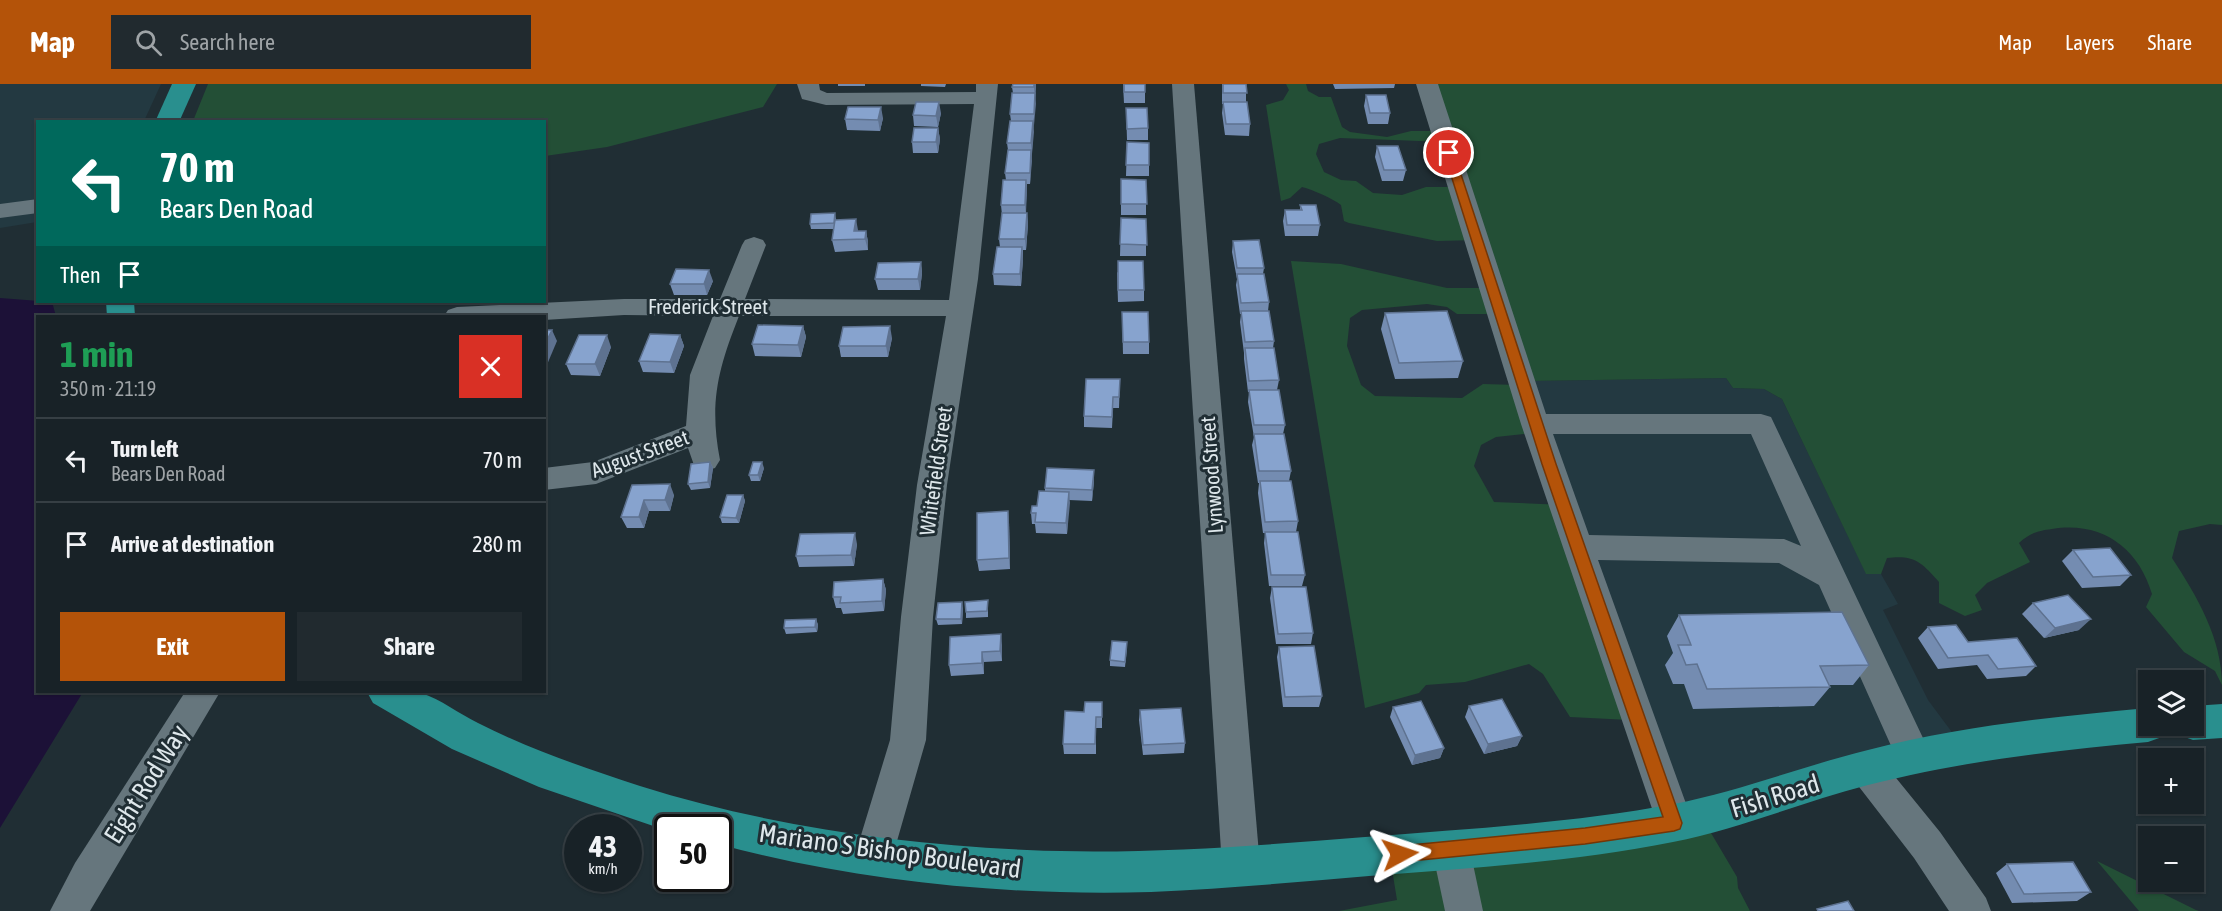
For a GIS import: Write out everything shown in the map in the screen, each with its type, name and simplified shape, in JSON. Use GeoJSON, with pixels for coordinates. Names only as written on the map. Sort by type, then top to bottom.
{"type":"FeatureCollection","features":[{"type":"Feature","properties":{"kind":"main road"},"geometry":{"type":"LineString","coordinates":[[168,120],[184,84]]}},
{"type":"Feature","properties":{"kind":"main road","name":"Mariano S Bishop Boulevard"},"geometry":{"type":"LineString","coordinates":[[388,693],[486,745],[534,766],[628,800],[770,838],[874,855],[966,866],[1043,871],[1152,872],[1400,854]]}},
{"type":"Feature","properties":{"kind":"main road"},"geometry":{"type":"LineString","coordinates":[[2204,722],[2222,721]]}},
{"type":"Feature","properties":{"kind":"main road","name":"Fish Road"},"geometry":{"type":"LineString","coordinates":[[1400,854],[1585,836],[1674,823],[1736,808],[1866,768],[1996,740],[2138,726]]}},
{"type":"Feature","properties":{"kind":"street","name":"Lynwood Street"},"geometry":{"type":"LineString","coordinates":[[1183,84],[1241,866]]}},
{"type":"Feature","properties":{"kind":"street"},"geometry":{"type":"LineString","coordinates":[[1427,84],[1535,424],[1674,823]]}},
{"type":"Feature","properties":{"kind":"street"},"geometry":{"type":"LineString","coordinates":[[809,89],[826,99],[986,91]]}},
{"type":"Feature","properties":{"kind":"street","name":"Whitefield Street"},"geometry":{"type":"LineString","coordinates":[[874,855],[908,740],[917,617],[933,485],[960,308],[986,91]]}},
{"type":"Feature","properties":{"kind":"street"},"geometry":{"type":"LineString","coordinates":[[0,211],[36,206]]}},
{"type":"Feature","properties":{"kind":"street"},"geometry":{"type":"LineString","coordinates":[[730,307],[754,245]]}},
{"type":"Feature","properties":{"kind":"street","name":"Frederick Street"},"geometry":{"type":"LineString","coordinates":[[476,315],[624,307],[960,308]]}},
{"type":"Feature","properties":{"kind":"street","name":"August Street"},"geometry":{"type":"LineString","coordinates":[[546,478],[596,473],[703,446],[704,375],[730,307]]}},
{"type":"Feature","properties":{"kind":"street"},"geometry":{"type":"LineString","coordinates":[[1535,424],[1761,423],[1914,758]]}},
{"type":"Feature","properties":{"kind":"street"},"geometry":{"type":"LineString","coordinates":[[1577,547],[1784,551],[1832,577]]}},
{"type":"Feature","properties":{"kind":"street","name":"Eight Rod Way"},"geometry":{"type":"LineString","coordinates":[[69,911],[88,876],[202,693]]}},
{"type":"Feature","properties":{"kind":"street"},"geometry":{"type":"LineString","coordinates":[[1866,768],[1927,845],[1972,911]]}},
{"type":"Feature","properties":{"kind":"street"},"geometry":{"type":"LineString","coordinates":[[1451,850],[1464,911]]}},
{"type":"Feature","properties":{"kind":"shaded area"},"geometry":{"type":"Polygon","coordinates":[[[0,84],[161,84],[144,120],[36,120],[36,222],[0,228],[0,84]]]}},
{"type":"Feature","properties":{"kind":"shaded area"},"geometry":{"type":"Polygon","coordinates":[[[0,298],[52,303],[56,315],[36,315],[36,693],[82,693],[0,828],[0,298]]]}},
{"type":"Feature","properties":{"kind":"shaded area"},"geometry":{"type":"Polygon","coordinates":[[[1726,378],[1733,388],[1764,389],[1782,399],[1866,573],[1881,574],[1898,604],[1883,610],[1928,700],[1960,743],[1673,816],[1526,381],[1726,378]]]}},
{"type":"Feature","properties":{"kind":"green space"},"geometry":{"type":"Polygon","coordinates":[[[208,84],[777,84],[763,107],[607,147],[546,156],[546,120],[193,120],[208,84]]]}},
{"type":"Feature","properties":{"kind":"green space"},"geometry":{"type":"Polygon","coordinates":[[[1286,84],[1306,84],[1308,91],[1319,97],[1331,97],[1342,127],[1350,132],[1387,137],[1411,131],[1445,131],[1432,84],[2222,84],[2222,525],[2210,524],[2179,531],[2172,558],[2199,603],[2213,635],[2218,651],[2222,685],[2215,671],[2184,652],[2146,607],[2152,594],[2146,577],[2127,551],[2115,541],[2101,534],[2086,529],[2070,528],[2042,531],[2027,537],[2019,543],[2030,562],[1987,583],[1975,595],[1982,610],[1965,616],[1939,603],[1939,582],[1917,561],[1897,557],[1887,558],[1881,574],[1866,574],[1782,399],[1764,389],[1733,388],[1726,378],[1528,381],[1494,314],[1457,314],[1447,307],[1427,304],[1362,310],[1350,318],[1347,346],[1361,385],[1375,396],[1462,398],[1483,384],[1518,385],[1542,432],[1496,437],[1481,445],[1474,466],[1494,502],[1565,505],[1630,720],[1570,717],[1543,674],[1529,664],[1465,682],[1426,685],[1419,693],[1365,708],[1291,261],[1341,264],[1447,288],[1485,288],[1478,240],[1437,241],[1349,223],[1344,221],[1341,205],[1322,194],[1302,187],[1290,198],[1281,201],[1266,105],[1283,100],[1289,90],[1286,84]],[[1340,138],[1319,144],[1316,154],[1324,172],[1341,180],[1356,181],[1373,193],[1402,195],[1426,187],[1462,187],[1447,142],[1340,138]]]}},
{"type":"Feature","properties":{"kind":"green space"},"geometry":{"type":"Polygon","coordinates":[[[1701,816],[1737,877],[1738,888],[1750,911],[1339,911],[1397,900],[1390,857],[1701,816]]]}},
{"type":"Feature","properties":{"kind":"green space"},"geometry":{"type":"Polygon","coordinates":[[[2097,861],[2138,881],[2138,892],[2160,892],[2199,911],[2139,911],[2097,861]]]}},
{"type":"Feature","properties":{"kind":"building"},"geometry":{"type":"Polygon","coordinates":[[[1013,84],[1034,84],[1034,87],[1012,87],[1013,84]]]}},
{"type":"Feature","properties":{"kind":"building"},"geometry":{"type":"Polygon","coordinates":[[[1124,84],[1145,84],[1145,92],[1124,92],[1124,84]]]}},
{"type":"Feature","properties":{"kind":"building"},"geometry":{"type":"Polygon","coordinates":[[[1223,84],[1246,84],[1247,93],[1223,93],[1223,84]]]}},
{"type":"Feature","properties":{"kind":"building"},"geometry":{"type":"Polygon","coordinates":[[[1012,93],[1035,93],[1034,114],[1010,114],[1012,93]]]}},
{"type":"Feature","properties":{"kind":"building"},"geometry":{"type":"Polygon","coordinates":[[[1366,95],[1386,95],[1390,113],[1370,113],[1366,95]]]}},
{"type":"Feature","properties":{"kind":"building"},"geometry":{"type":"Polygon","coordinates":[[[916,102],[939,102],[936,116],[913,115],[916,102]]]}},
{"type":"Feature","properties":{"kind":"building"},"geometry":{"type":"Polygon","coordinates":[[[1223,102],[1247,102],[1250,124],[1226,124],[1223,102]]]}},
{"type":"Feature","properties":{"kind":"building"},"geometry":{"type":"Polygon","coordinates":[[[848,107],[881,107],[878,120],[845,119],[848,107]]]}},
{"type":"Feature","properties":{"kind":"building"},"geometry":{"type":"Polygon","coordinates":[[[1126,108],[1147,108],[1148,128],[1127,129],[1126,108]]]}},
{"type":"Feature","properties":{"kind":"building"},"geometry":{"type":"Polygon","coordinates":[[[1010,121],[1033,121],[1031,143],[1007,143],[1010,121]]]}},
{"type":"Feature","properties":{"kind":"building"},"geometry":{"type":"Polygon","coordinates":[[[914,128],[938,128],[936,142],[912,142],[914,128]]]}},
{"type":"Feature","properties":{"kind":"building"},"geometry":{"type":"Polygon","coordinates":[[[1127,142],[1149,143],[1149,165],[1126,165],[1127,142]]]}},
{"type":"Feature","properties":{"kind":"building"},"geometry":{"type":"Polygon","coordinates":[[[1377,146],[1398,146],[1406,170],[1384,170],[1377,146]]]}},
{"type":"Feature","properties":{"kind":"building"},"geometry":{"type":"Polygon","coordinates":[[[1008,150],[1031,150],[1030,173],[1005,173],[1008,150]]]}},
{"type":"Feature","properties":{"kind":"building"},"geometry":{"type":"Polygon","coordinates":[[[1121,179],[1146,180],[1147,204],[1121,204],[1121,179]]]}},
{"type":"Feature","properties":{"kind":"building"},"geometry":{"type":"Polygon","coordinates":[[[1003,180],[1026,180],[1025,205],[1001,205],[1003,180]]]}},
{"type":"Feature","properties":{"kind":"building"},"geometry":{"type":"Polygon","coordinates":[[[1300,205],[1316,205],[1320,225],[1287,225],[1285,210],[1302,210],[1300,205]]]}},
{"type":"Feature","properties":{"kind":"building"},"geometry":{"type":"Polygon","coordinates":[[[835,213],[834,223],[810,224],[811,214],[835,213]]]}},
{"type":"Feature","properties":{"kind":"building"},"geometry":{"type":"Polygon","coordinates":[[[1002,213],[1027,213],[1025,239],[999,239],[1002,213]]]}},
{"type":"Feature","properties":{"kind":"building"},"geometry":{"type":"Polygon","coordinates":[[[1121,218],[1146,219],[1147,245],[1120,244],[1121,218]]]}},
{"type":"Feature","properties":{"kind":"building"},"geometry":{"type":"Polygon","coordinates":[[[856,219],[854,231],[866,231],[865,239],[832,240],[835,220],[856,219]]]}},
{"type":"Feature","properties":{"kind":"building"},"geometry":{"type":"Polygon","coordinates":[[[1259,240],[1264,268],[1237,268],[1233,241],[1259,240]]]}},
{"type":"Feature","properties":{"kind":"building"},"geometry":{"type":"Polygon","coordinates":[[[997,247],[1022,247],[1020,274],[993,274],[997,247]]]}},
{"type":"Feature","properties":{"kind":"building"},"geometry":{"type":"Polygon","coordinates":[[[1118,261],[1143,261],[1144,290],[1118,290],[1118,261]]]}},
{"type":"Feature","properties":{"kind":"building"},"geometry":{"type":"Polygon","coordinates":[[[921,262],[918,279],[875,279],[878,263],[921,262]]]}},
{"type":"Feature","properties":{"kind":"building"},"geometry":{"type":"Polygon","coordinates":[[[676,269],[709,270],[704,284],[670,284],[676,269]]]}},
{"type":"Feature","properties":{"kind":"building"},"geometry":{"type":"Polygon","coordinates":[[[1237,274],[1264,274],[1269,302],[1241,303],[1237,274]]]}},
{"type":"Feature","properties":{"kind":"building"},"geometry":{"type":"Polygon","coordinates":[[[1241,311],[1269,311],[1274,341],[1245,342],[1241,311]]]}},
{"type":"Feature","properties":{"kind":"building"},"geometry":{"type":"Polygon","coordinates":[[[1447,311],[1463,361],[1399,363],[1385,313],[1447,311]]]}},
{"type":"Feature","properties":{"kind":"building"},"geometry":{"type":"Polygon","coordinates":[[[1122,312],[1148,312],[1149,342],[1123,342],[1122,312]]]}},
{"type":"Feature","properties":{"kind":"building"},"geometry":{"type":"Polygon","coordinates":[[[758,325],[803,326],[798,345],[752,344],[758,325]]]}},
{"type":"Feature","properties":{"kind":"building"},"geometry":{"type":"Polygon","coordinates":[[[890,326],[886,346],[839,346],[843,327],[890,326]]]}},
{"type":"Feature","properties":{"kind":"building"},"geometry":{"type":"Polygon","coordinates":[[[546,330],[552,330],[546,342],[546,330]]]}},
{"type":"Feature","properties":{"kind":"building"},"geometry":{"type":"Polygon","coordinates":[[[650,334],[680,335],[670,362],[639,361],[650,334]]]}},
{"type":"Feature","properties":{"kind":"building"},"geometry":{"type":"Polygon","coordinates":[[[579,335],[607,335],[595,364],[566,364],[579,335]]]}},
{"type":"Feature","properties":{"kind":"building"},"geometry":{"type":"Polygon","coordinates":[[[1245,348],[1274,348],[1279,380],[1249,381],[1245,348]]]}},
{"type":"Feature","properties":{"kind":"building"},"geometry":{"type":"Polygon","coordinates":[[[1086,379],[1120,379],[1119,397],[1113,397],[1112,417],[1084,416],[1086,379]]]}},
{"type":"Feature","properties":{"kind":"building"},"geometry":{"type":"Polygon","coordinates":[[[1249,390],[1279,390],[1285,425],[1254,425],[1249,390]]]}},
{"type":"Feature","properties":{"kind":"building"},"geometry":{"type":"Polygon","coordinates":[[[1254,434],[1284,434],[1291,471],[1259,471],[1254,434]]]}},
{"type":"Feature","properties":{"kind":"building"},"geometry":{"type":"Polygon","coordinates":[[[710,462],[708,482],[688,484],[691,464],[710,462]]]}},
{"type":"Feature","properties":{"kind":"building"},"geometry":{"type":"Polygon","coordinates":[[[753,462],[762,462],[758,475],[749,475],[753,462]]]}},
{"type":"Feature","properties":{"kind":"building"},"geometry":{"type":"Polygon","coordinates":[[[1047,468],[1094,470],[1092,490],[1045,488],[1047,468]]]}},
{"type":"Feature","properties":{"kind":"building"},"geometry":{"type":"Polygon","coordinates":[[[1260,481],[1291,481],[1298,521],[1265,522],[1260,481]]]}},
{"type":"Feature","properties":{"kind":"building"},"geometry":{"type":"Polygon","coordinates":[[[670,484],[665,500],[644,500],[639,517],[621,517],[632,485],[670,484]]]}},
{"type":"Feature","properties":{"kind":"building"},"geometry":{"type":"Polygon","coordinates":[[[1039,491],[1069,492],[1066,523],[1035,522],[1036,513],[1031,513],[1032,506],[1037,506],[1039,491]]]}},
{"type":"Feature","properties":{"kind":"building"},"geometry":{"type":"Polygon","coordinates":[[[727,495],[743,495],[736,518],[720,517],[727,495]]]}},
{"type":"Feature","properties":{"kind":"building"},"geometry":{"type":"Polygon","coordinates":[[[1008,511],[1009,558],[977,560],[977,513],[1008,511]]]}},
{"type":"Feature","properties":{"kind":"building"},"geometry":{"type":"Polygon","coordinates":[[[1265,532],[1298,532],[1305,575],[1271,575],[1265,532]]]}},
{"type":"Feature","properties":{"kind":"building"},"geometry":{"type":"Polygon","coordinates":[[[855,533],[851,555],[796,556],[800,534],[855,533]]]}},
{"type":"Feature","properties":{"kind":"building"},"geometry":{"type":"Polygon","coordinates":[[[2110,548],[2131,575],[2093,577],[2073,550],[2110,548]]]}},
{"type":"Feature","properties":{"kind":"building"},"geometry":{"type":"Polygon","coordinates":[[[883,579],[882,601],[840,603],[841,597],[833,597],[834,582],[883,579]]]}},
{"type":"Feature","properties":{"kind":"building"},"geometry":{"type":"Polygon","coordinates":[[[1272,587],[1306,587],[1313,633],[1278,634],[1272,587]]]}},
{"type":"Feature","properties":{"kind":"building"},"geometry":{"type":"Polygon","coordinates":[[[2068,595],[2091,619],[2055,628],[2033,603],[2068,595]]]}},
{"type":"Feature","properties":{"kind":"building"},"geometry":{"type":"Polygon","coordinates":[[[988,600],[987,611],[966,612],[965,602],[988,600]]]}},
{"type":"Feature","properties":{"kind":"building"},"geometry":{"type":"Polygon","coordinates":[[[962,602],[961,619],[936,619],[938,603],[962,602]]]}},
{"type":"Feature","properties":{"kind":"building"},"geometry":{"type":"Polygon","coordinates":[[[1842,612],[1869,665],[1820,666],[1830,687],[1707,689],[1697,664],[1686,665],[1678,645],[1691,645],[1679,615],[1842,612]]]}},
{"type":"Feature","properties":{"kind":"building"},"geometry":{"type":"Polygon","coordinates":[[[816,619],[815,627],[784,628],[785,620],[816,619]]]}},
{"type":"Feature","properties":{"kind":"building"},"geometry":{"type":"Polygon","coordinates":[[[1956,625],[1968,642],[2017,638],[2036,666],[1998,669],[1988,655],[1948,658],[1928,627],[1956,625]]]}},
{"type":"Feature","properties":{"kind":"building"},"geometry":{"type":"Polygon","coordinates":[[[1001,634],[1000,651],[982,652],[982,663],[949,665],[950,637],[1001,634]]]}},
{"type":"Feature","properties":{"kind":"building"},"geometry":{"type":"Polygon","coordinates":[[[1112,641],[1127,642],[1125,662],[1110,660],[1112,641]]]}},
{"type":"Feature","properties":{"kind":"building"},"geometry":{"type":"Polygon","coordinates":[[[1314,646],[1322,696],[1285,697],[1279,647],[1314,646]]]}},
{"type":"Feature","properties":{"kind":"building"},"geometry":{"type":"Polygon","coordinates":[[[1502,699],[1522,736],[1488,744],[1469,706],[1502,699]]]}},
{"type":"Feature","properties":{"kind":"building"},"geometry":{"type":"Polygon","coordinates":[[[1421,701],[1444,748],[1415,755],[1393,707],[1421,701]]]}},
{"type":"Feature","properties":{"kind":"building"},"geometry":{"type":"Polygon","coordinates":[[[1085,702],[1102,702],[1102,717],[1096,717],[1095,744],[1063,744],[1065,711],[1084,712],[1085,702]]]}},
{"type":"Feature","properties":{"kind":"building"},"geometry":{"type":"Polygon","coordinates":[[[1181,708],[1185,743],[1143,745],[1140,710],[1181,708]]]}},
{"type":"Feature","properties":{"kind":"building"},"geometry":{"type":"Polygon","coordinates":[[[2073,862],[2091,892],[2024,894],[2007,864],[2073,862]]]}},
{"type":"Feature","properties":{"kind":"building"},"geometry":{"type":"Polygon","coordinates":[[[1848,901],[1854,911],[1818,911],[1817,909],[1848,901]]]}},
{"type":"Feature","properties":{"kind":"route"},"geometry":{"type":"LineString","coordinates":[[1400,854],[1585,836],[1674,823],[1549,464],[1449,153]]}}]}
